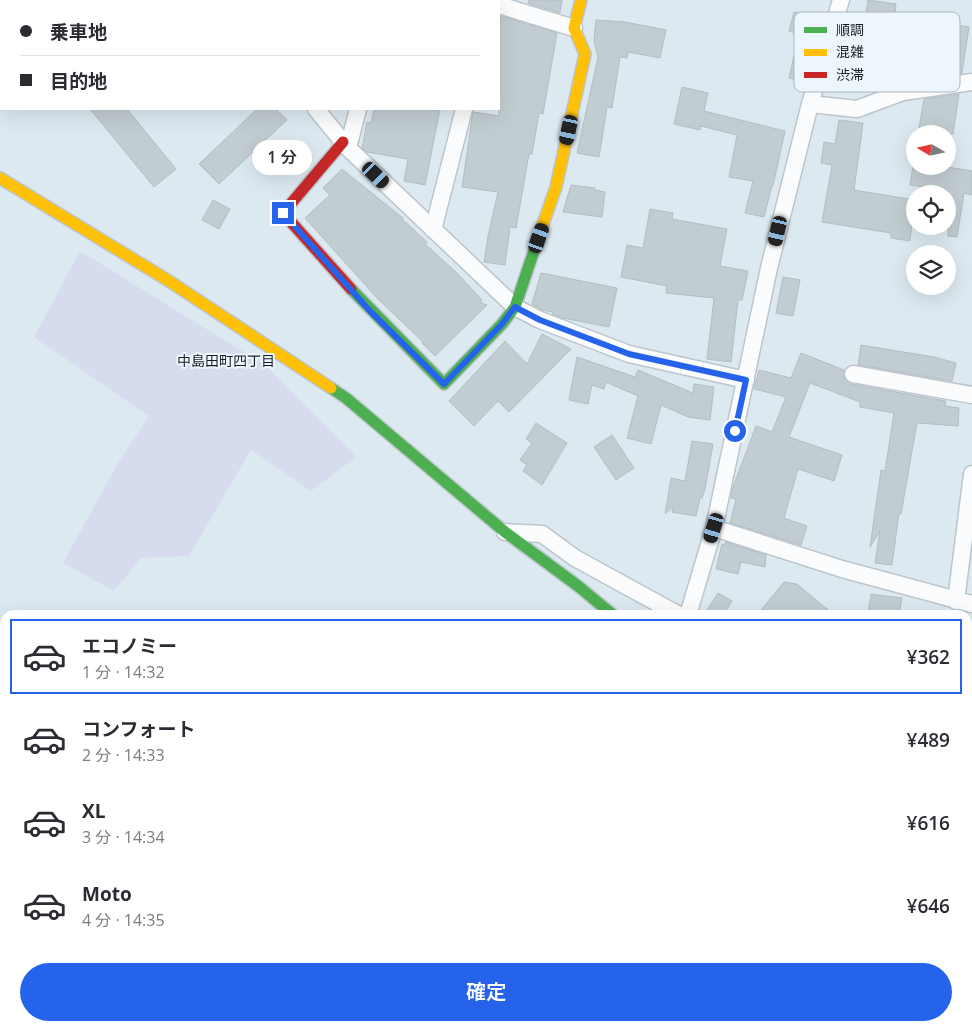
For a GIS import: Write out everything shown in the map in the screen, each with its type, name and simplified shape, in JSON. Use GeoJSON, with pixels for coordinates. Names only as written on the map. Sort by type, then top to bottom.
{"type":"FeatureCollection","features":[{"type":"Feature","properties":{"kind":"street"},"geometry":{"type":"LineString","coordinates":[[358,110],[346,145],[283,213],[369,310],[444,384],[502,324],[515,307],[556,187],[585,54],[574,28],[581,0]]}},
{"type":"Feature","properties":{"kind":"street"},"geometry":{"type":"LineString","coordinates":[[837,12],[841,0]]}},
{"type":"Feature","properties":{"kind":"street"},"geometry":{"type":"LineString","coordinates":[[509,4],[574,28]]}},
{"type":"Feature","properties":{"kind":"street"},"geometry":{"type":"LineString","coordinates":[[689,610],[714,528],[770,268],[814,92]]}},
{"type":"Feature","properties":{"kind":"street"},"geometry":{"type":"LineString","coordinates":[[810,104],[857,108],[903,92]]}},
{"type":"Feature","properties":{"kind":"street"},"geometry":{"type":"LineString","coordinates":[[317,110],[346,145],[515,307],[540,320],[629,354],[746,380]]}},
{"type":"Feature","properties":{"kind":"street"},"geometry":{"type":"LineString","coordinates":[[433,230],[464,110]]}},
{"type":"Feature","properties":{"kind":"street"},"geometry":{"type":"LineString","coordinates":[[0,178],[169,281],[346,398],[505,532],[608,610]]}},
{"type":"Feature","properties":{"kind":"street"},"geometry":{"type":"LineString","coordinates":[[853,374],[972,395]]}},
{"type":"Feature","properties":{"kind":"street"},"geometry":{"type":"LineString","coordinates":[[956,601],[972,474]]}},
{"type":"Feature","properties":{"kind":"street"},"geometry":{"type":"LineString","coordinates":[[714,528],[842,570],[972,604]]}},
{"type":"Feature","properties":{"kind":"street"},"geometry":{"type":"LineString","coordinates":[[505,532],[542,534],[575,558],[670,610]]}},
{"type":"Feature","properties":{"kind":"shaded area"},"geometry":{"type":"Polygon","coordinates":[[[80,251],[266,366],[356,457],[311,491],[251,450],[189,556],[141,558],[114,591],[63,563],[119,461],[149,416],[34,337],[80,251]]]}},
{"type":"Feature","properties":{"kind":"building"},"geometry":{"type":"Polygon","coordinates":[[[529,0],[562,0],[560,13],[528,3],[529,0]]]}},
{"type":"Feature","properties":{"kind":"building"},"geometry":{"type":"Polygon","coordinates":[[[868,0],[896,4],[895,12],[866,12],[868,0]]]}},
{"type":"Feature","properties":{"kind":"building"},"geometry":{"type":"Polygon","coordinates":[[[794,12],[794,32],[789,31],[794,12]]]}},
{"type":"Feature","properties":{"kind":"building"},"geometry":{"type":"Polygon","coordinates":[[[501,16],[557,33],[543,114],[539,113],[532,154],[529,154],[516,228],[510,227],[505,265],[484,262],[498,192],[462,187],[473,112],[499,116],[501,16]]]}},
{"type":"Feature","properties":{"kind":"building"},"geometry":{"type":"Polygon","coordinates":[[[596,20],[625,22],[666,30],[660,58],[628,52],[627,58],[620,57],[612,108],[607,107],[599,157],[577,153],[598,57],[594,41],[596,20]]]}},
{"type":"Feature","properties":{"kind":"building"},"geometry":{"type":"Polygon","coordinates":[[[960,26],[969,27],[962,73],[960,73],[960,26]]]}},
{"type":"Feature","properties":{"kind":"building"},"geometry":{"type":"Polygon","coordinates":[[[794,56],[794,79],[789,78],[794,56]]]}},
{"type":"Feature","properties":{"kind":"building"},"geometry":{"type":"Polygon","coordinates":[[[682,87],[708,93],[704,111],[785,131],[764,217],[745,213],[753,181],[729,177],[737,135],[701,126],[700,130],[674,124],[682,87]]]}},
{"type":"Feature","properties":{"kind":"building"},"geometry":{"type":"Polygon","coordinates":[[[959,94],[954,125],[920,125],[924,99],[959,94]]]}},
{"type":"Feature","properties":{"kind":"building"},"geometry":{"type":"Polygon","coordinates":[[[91,110],[128,110],[176,169],[154,187],[91,110]]]}},
{"type":"Feature","properties":{"kind":"building"},"geometry":{"type":"Polygon","coordinates":[[[256,110],[277,110],[287,120],[219,184],[199,164],[256,110]]]}},
{"type":"Feature","properties":{"kind":"building"},"geometry":{"type":"Polygon","coordinates":[[[374,110],[440,110],[425,185],[404,181],[408,159],[367,152],[362,148],[367,122],[371,123],[374,110]]]}},
{"type":"Feature","properties":{"kind":"building"},"geometry":{"type":"Polygon","coordinates":[[[839,120],[863,123],[854,190],[906,199],[906,235],[911,235],[910,241],[891,238],[891,233],[822,222],[832,165],[821,163],[824,142],[835,144],[839,120]]]}},
{"type":"Feature","properties":{"kind":"building"},"geometry":{"type":"Polygon","coordinates":[[[956,168],[972,171],[972,195],[964,193],[957,237],[948,236],[956,235],[956,185],[910,185],[912,175],[956,175],[956,168]]]}},
{"type":"Feature","properties":{"kind":"building"},"geometry":{"type":"Polygon","coordinates":[[[342,169],[403,218],[427,242],[425,244],[456,272],[482,300],[481,303],[487,305],[435,356],[377,298],[305,218],[330,195],[323,188],[342,169]]]}},
{"type":"Feature","properties":{"kind":"building"},"geometry":{"type":"Polygon","coordinates":[[[571,185],[595,188],[595,190],[605,192],[602,217],[563,212],[571,185]]]}},
{"type":"Feature","properties":{"kind":"building"},"geometry":{"type":"Polygon","coordinates":[[[213,200],[230,209],[219,229],[202,220],[213,200]]]}},
{"type":"Feature","properties":{"kind":"building"},"geometry":{"type":"Polygon","coordinates":[[[650,209],[673,213],[672,219],[727,229],[720,266],[748,271],[742,300],[738,300],[731,362],[707,359],[714,298],[666,293],[667,286],[621,277],[627,245],[643,248],[650,209]]]}},
{"type":"Feature","properties":{"kind":"building"},"geometry":{"type":"Polygon","coordinates":[[[541,273],[617,288],[609,327],[563,318],[532,304],[541,273]]]}},
{"type":"Feature","properties":{"kind":"building"},"geometry":{"type":"Polygon","coordinates":[[[783,277],[800,280],[793,316],[776,313],[783,277]]]}},
{"type":"Feature","properties":{"kind":"building"},"geometry":{"type":"Polygon","coordinates":[[[542,334],[571,349],[509,412],[498,401],[474,426],[449,401],[505,341],[527,364],[542,334]]]}},
{"type":"Feature","properties":{"kind":"building"},"geometry":{"type":"Polygon","coordinates":[[[861,345],[934,357],[956,363],[952,381],[858,365],[861,345]]]}},
{"type":"Feature","properties":{"kind":"building"},"geometry":{"type":"Polygon","coordinates":[[[801,353],[844,370],[844,378],[851,384],[946,401],[945,406],[959,408],[958,426],[917,423],[901,514],[899,513],[892,565],[875,563],[880,531],[870,547],[881,470],[885,471],[894,413],[860,407],[860,402],[810,383],[789,437],[842,455],[834,481],[798,469],[784,518],[807,526],[801,545],[730,523],[736,499],[731,498],[733,487],[756,426],[772,432],[786,397],[754,389],[759,370],[791,378],[801,353]]]}},
{"type":"Feature","properties":{"kind":"building"},"geometry":{"type":"Polygon","coordinates":[[[577,357],[635,377],[638,370],[693,393],[694,384],[714,387],[710,420],[688,417],[661,405],[651,444],[627,438],[638,396],[606,382],[604,389],[592,385],[588,404],[569,400],[577,357]]]}},
{"type":"Feature","properties":{"kind":"building"},"geometry":{"type":"Polygon","coordinates":[[[536,423],[567,443],[542,485],[523,471],[527,465],[520,460],[532,443],[526,439],[536,423]]]}},
{"type":"Feature","properties":{"kind":"building"},"geometry":{"type":"Polygon","coordinates":[[[612,435],[634,468],[616,480],[594,447],[612,435]]]}},
{"type":"Feature","properties":{"kind":"building"},"geometry":{"type":"Polygon","coordinates":[[[692,441],[713,444],[705,489],[702,498],[700,498],[696,516],[672,512],[673,507],[665,514],[671,478],[685,481],[692,441]]]}},
{"type":"Feature","properties":{"kind":"building"},"geometry":{"type":"Polygon","coordinates":[[[725,542],[766,555],[765,567],[741,562],[738,574],[716,569],[722,544],[725,545],[725,542]]]}},
{"type":"Feature","properties":{"kind":"building"},"geometry":{"type":"Polygon","coordinates":[[[784,582],[797,584],[828,610],[761,610],[784,582]]]}},
{"type":"Feature","properties":{"kind":"building"},"geometry":{"type":"Polygon","coordinates":[[[718,593],[732,601],[726,610],[707,610],[718,593]]]}},
{"type":"Feature","properties":{"kind":"building"},"geometry":{"type":"Polygon","coordinates":[[[871,594],[902,598],[900,610],[869,610],[871,594]]]}},
{"type":"Feature","properties":{"kind":"traffic: fast"},"geometry":{"type":"LineString","coordinates":[[351,289],[444,384],[502,324],[515,307],[542,227]]}},
{"type":"Feature","properties":{"kind":"traffic: fast"},"geometry":{"type":"LineString","coordinates":[[331,388],[346,398],[505,532],[607,610]]}},
{"type":"Feature","properties":{"kind":"traffic: slow"},"geometry":{"type":"LineString","coordinates":[[542,227],[556,187],[585,54],[574,28],[581,0]]}},
{"type":"Feature","properties":{"kind":"traffic: slow"},"geometry":{"type":"LineString","coordinates":[[0,178],[169,281],[331,388]]}},
{"type":"Feature","properties":{"kind":"traffic: jam"},"geometry":{"type":"LineString","coordinates":[[343,142],[283,213],[351,289]]}},
{"type":"Feature","properties":{"kind":"district","name":"中島田町四丁目"},"geometry":{"type":"Point","coordinates":[226,361]}},
{"type":"Feature","properties":{"kind":"route"},"geometry":{"type":"LineString","coordinates":[[283,213],[369,310],[444,384],[502,324],[515,307],[540,320],[629,354],[746,380],[735,431]]}}]}
